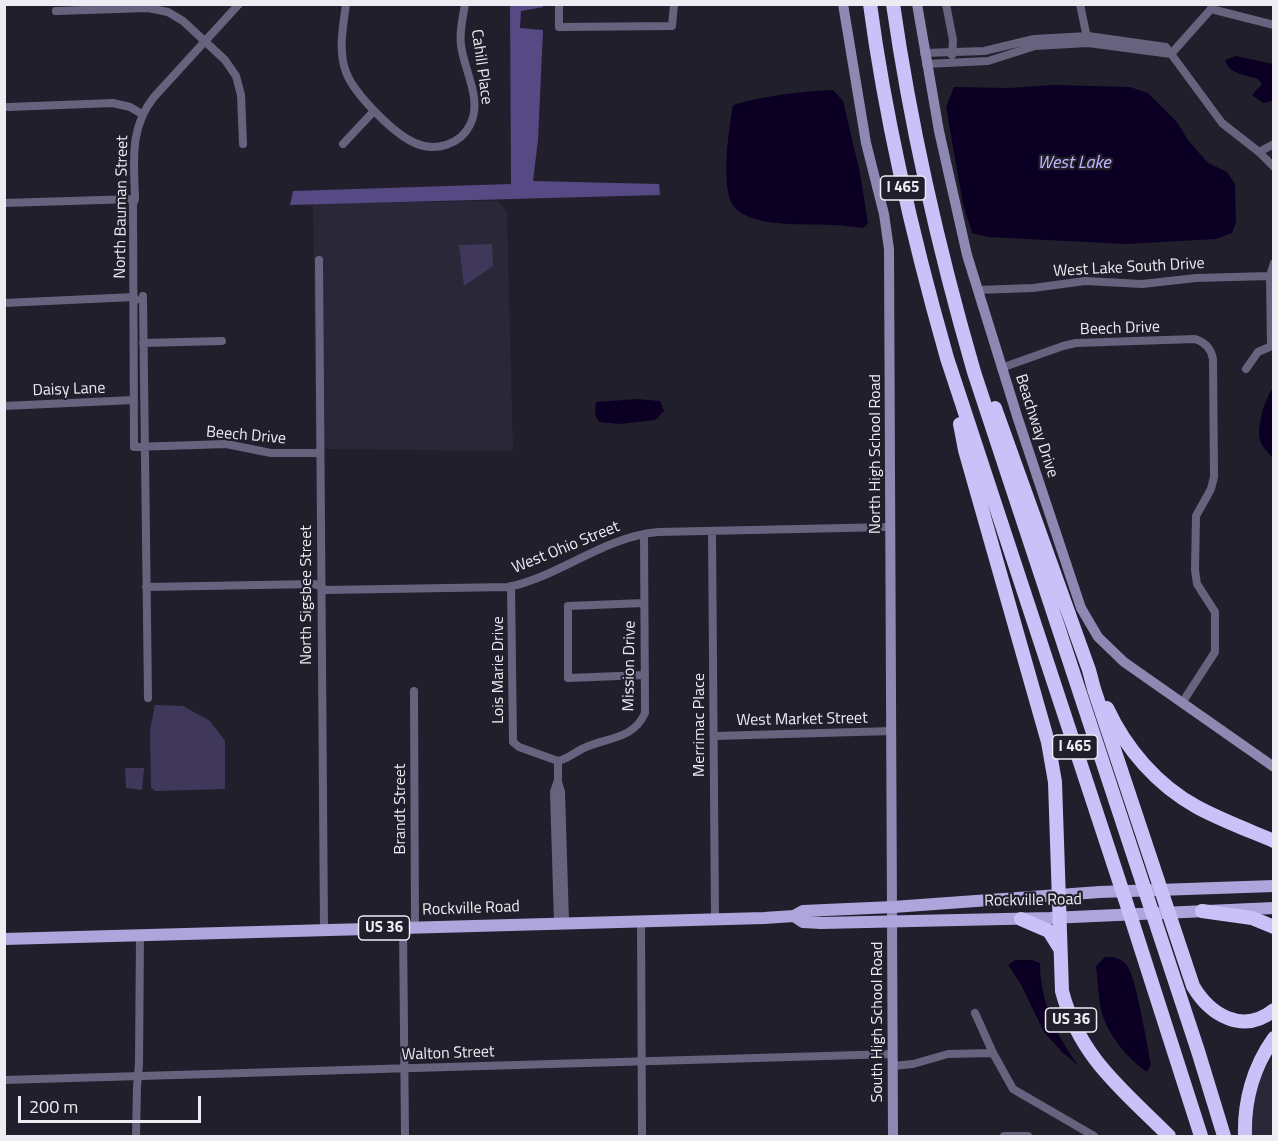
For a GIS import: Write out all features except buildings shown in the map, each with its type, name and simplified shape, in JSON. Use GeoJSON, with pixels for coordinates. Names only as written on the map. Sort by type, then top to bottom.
{"type":"FeatureCollection","features":[{"type":"Feature","properties":{"kind":"highway","name":"I 465"},"geometry":{"type":"LineString","coordinates":[[893,4],[926,189],[948,283],[974,372],[1184,1008],[1224,1137]]}},
{"type":"Feature","properties":{"kind":"highway","name":"I 465"},"geometry":{"type":"LineString","coordinates":[[871,8],[903,187],[924,279],[947,358],[1130,912],[1201,1137]]}},
{"type":"Feature","properties":{"kind":"highway"},"geometry":{"type":"LineString","coordinates":[[947,358],[965,450],[1048,742],[1055,782],[1061,955]]}},
{"type":"Feature","properties":{"kind":"highway"},"geometry":{"type":"LineString","coordinates":[[974,372],[992,400],[1089,670],[1192,986],[1200,999],[1212,1011],[1237,1021],[1260,1018],[1274,1010]]}},
{"type":"Feature","properties":{"kind":"highway"},"geometry":{"type":"LineString","coordinates":[[1089,670],[1125,741],[1165,785],[1198,808],[1274,841]]}},
{"type":"Feature","properties":{"kind":"highway"},"geometry":{"type":"LineString","coordinates":[[1202,911],[1252,918],[1274,927]]}},
{"type":"Feature","properties":{"kind":"highway","name":"US 36"},"geometry":{"type":"LineString","coordinates":[[1021,919],[1049,931],[1055,939],[1061,955],[1062,991],[1072,1023],[1081,1039],[1101,1068],[1169,1137]]}},
{"type":"Feature","properties":{"kind":"highway"},"geometry":{"type":"LineString","coordinates":[[1245,1137],[1246,1113],[1251,1087],[1259,1064],[1274,1038]]}},
{"type":"Feature","properties":{"kind":"main road","name":"Rockville Road"},"geometry":{"type":"LineString","coordinates":[[4,939],[794,916],[803,911],[1100,892],[1274,886]]}},
{"type":"Feature","properties":{"kind":"main road","name":"Rockville Road"},"geometry":{"type":"LineString","coordinates":[[794,916],[803,922],[812,923],[1021,919],[1274,908]]}},
{"type":"Feature","properties":{"kind":"street","name":"North Bauman Street"},"geometry":{"type":"LineString","coordinates":[[134,447],[133,204],[136,133],[142,114],[154,97],[239,4]]}},
{"type":"Feature","properties":{"kind":"street","name":"Cahill Place"},"geometry":{"type":"LineString","coordinates":[[346,4],[342,48],[344,67],[351,84],[373,112],[411,141],[423,146],[445,146],[464,135],[472,122],[475,106],[461,47],[465,4]]}},
{"type":"Feature","properties":{"kind":"street"},"geometry":{"type":"LineString","coordinates":[[559,4],[560,27],[672,26],[674,4]]}},
{"type":"Feature","properties":{"kind":"street","name":"North High School Road"},"geometry":{"type":"LineString","coordinates":[[843,4],[866,143],[889,240],[893,907]]}},
{"type":"Feature","properties":{"kind":"street","name":"Beachway Drive"},"geometry":{"type":"LineString","coordinates":[[917,4],[925,59],[967,255],[1001,368],[1086,618],[1098,637],[1117,656],[1274,766]]}},
{"type":"Feature","properties":{"kind":"street"},"geometry":{"type":"LineString","coordinates":[[946,4],[952,40],[952,62]]}},
{"type":"Feature","properties":{"kind":"street"},"geometry":{"type":"LineString","coordinates":[[1080,4],[1087,40]]}},
{"type":"Feature","properties":{"kind":"street"},"geometry":{"type":"LineString","coordinates":[[1171,54],[1212,7],[1274,25]]}},
{"type":"Feature","properties":{"kind":"street"},"geometry":{"type":"LineString","coordinates":[[56,11],[156,9],[168,12],[183,21],[230,67],[239,84],[243,144]]}},
{"type":"Feature","properties":{"kind":"street"},"geometry":{"type":"LineString","coordinates":[[925,59],[952,52],[988,50],[1034,39],[1087,40],[1171,54],[1222,123],[1259,152],[1274,168]]}},
{"type":"Feature","properties":{"kind":"street"},"geometry":{"type":"LineString","coordinates":[[925,59],[952,62],[991,60],[1035,46],[1087,40]]}},
{"type":"Feature","properties":{"kind":"street"},"geometry":{"type":"LineString","coordinates":[[8,107],[113,103],[130,107],[142,114]]}},
{"type":"Feature","properties":{"kind":"street"},"geometry":{"type":"LineString","coordinates":[[343,144],[373,112]]}},
{"type":"Feature","properties":{"kind":"street"},"geometry":{"type":"LineString","coordinates":[[1259,152],[1274,144]]}},
{"type":"Feature","properties":{"kind":"street"},"geometry":{"type":"LineString","coordinates":[[4,203],[135,199]]}},
{"type":"Feature","properties":{"kind":"street","name":"North Sigsbee Street"},"geometry":{"type":"LineString","coordinates":[[319,260],[324,930]]}},
{"type":"Feature","properties":{"kind":"street"},"geometry":{"type":"LineString","coordinates":[[1246,369],[1258,352],[1272,345],[1270,276],[1274,263]]}},
{"type":"Feature","properties":{"kind":"street","name":"West Lake South Drive"},"geometry":{"type":"LineString","coordinates":[[978,290],[1033,288],[1085,281],[1142,284],[1196,278],[1270,276]]}},
{"type":"Feature","properties":{"kind":"street","name":"North Bauman Street"},"geometry":{"type":"LineString","coordinates":[[143,296],[148,698]]}},
{"type":"Feature","properties":{"kind":"street"},"geometry":{"type":"LineString","coordinates":[[4,303],[134,297],[143,308]]}},
{"type":"Feature","properties":{"kind":"street","name":"Beech Drive"},"geometry":{"type":"LineString","coordinates":[[1001,368],[1076,343],[1195,339],[1206,344],[1213,359],[1214,477],[1211,489],[1196,516],[1195,570],[1197,584],[1215,612],[1215,652],[1182,703]]}},
{"type":"Feature","properties":{"kind":"street"},"geometry":{"type":"LineString","coordinates":[[143,343],[222,341]]}},
{"type":"Feature","properties":{"kind":"street","name":"Daisy Lane"},"geometry":{"type":"LineString","coordinates":[[4,406],[134,400]]}},
{"type":"Feature","properties":{"kind":"street","name":"Beech Drive"},"geometry":{"type":"LineString","coordinates":[[134,447],[226,444],[271,453],[320,453]]}},
{"type":"Feature","properties":{"kind":"street","name":"West Ohio Street"},"geometry":{"type":"LineString","coordinates":[[146,587],[315,584],[326,590],[512,586],[536,579],[615,541],[644,534],[891,527]]}},
{"type":"Feature","properties":{"kind":"street","name":"Merrimac Place"},"geometry":{"type":"LineString","coordinates":[[712,531],[715,919]]}},
{"type":"Feature","properties":{"kind":"street","name":"Mission Drive"},"geometry":{"type":"LineString","coordinates":[[558,761],[590,745],[626,735],[636,728],[645,713],[644,534]]}},
{"type":"Feature","properties":{"kind":"street","name":"Lois Marie Drive"},"geometry":{"type":"LineString","coordinates":[[512,586],[513,742],[519,747],[558,761]]}},
{"type":"Feature","properties":{"kind":"street"},"geometry":{"type":"LineString","coordinates":[[644,603],[568,606],[568,678],[645,675]]}},
{"type":"Feature","properties":{"kind":"street","name":"Brandt Street"},"geometry":{"type":"LineString","coordinates":[[405,1137],[414,691]]}},
{"type":"Feature","properties":{"kind":"street","name":"West Market Street"},"geometry":{"type":"LineString","coordinates":[[714,736],[892,731]]}},
{"type":"Feature","properties":{"kind":"street"},"geometry":{"type":"LineString","coordinates":[[558,761],[558,780],[554,792],[562,922]]}},
{"type":"Feature","properties":{"kind":"street","name":"South High School Road"},"geometry":{"type":"LineString","coordinates":[[893,907],[893,1137]]}},
{"type":"Feature","properties":{"kind":"street"},"geometry":{"type":"LineString","coordinates":[[641,920],[642,1137]]}},
{"type":"Feature","properties":{"kind":"street"},"geometry":{"type":"LineString","coordinates":[[136,1137],[140,934]]}},
{"type":"Feature","properties":{"kind":"street"},"geometry":{"type":"LineString","coordinates":[[975,1013],[993,1053],[1015,1092],[1094,1137]]}},
{"type":"Feature","properties":{"kind":"street"},"geometry":{"type":"LineString","coordinates":[[893,1066],[913,1064],[948,1054],[993,1053]]}},
{"type":"Feature","properties":{"kind":"street","name":"Walton Street"},"geometry":{"type":"LineString","coordinates":[[4,1080],[893,1054]]}},
{"type":"Feature","properties":{"kind":"street"},"geometry":{"type":"LineString","coordinates":[[1004,1137],[1028,1137]]}},
{"type":"Feature","properties":{"kind":"shaded area"},"geometry":{"type":"Polygon","coordinates":[[[510,4],[543,5],[543,7],[521,11],[520,28],[543,30],[538,140],[533,181],[659,184],[660,195],[290,205],[293,191],[511,184],[510,4]]]}},
{"type":"Feature","properties":{"kind":"shaded area"},"geometry":{"type":"Polygon","coordinates":[[[498,201],[507,212],[513,451],[316,449],[313,203],[498,201]]]}},
{"type":"Feature","properties":{"kind":"shaded area"},"geometry":{"type":"Polygon","coordinates":[[[492,244],[493,266],[464,286],[459,245],[492,244]]]}},
{"type":"Feature","properties":{"kind":"shaded area"},"geometry":{"type":"Polygon","coordinates":[[[155,705],[183,706],[210,721],[225,741],[225,789],[155,791],[151,787],[150,730],[155,705]]]}},
{"type":"Feature","properties":{"kind":"shaded area"},"geometry":{"type":"Polygon","coordinates":[[[125,768],[144,768],[142,790],[126,788],[125,768]]]}},
{"type":"Feature","properties":{"kind":"shaded area"},"geometry":{"type":"Polygon","coordinates":[[[1273,1056],[1273,1136],[1249,1136],[1250,1116],[1257,1083],[1273,1056]]]}},
{"type":"Feature","properties":{"kind":"water"},"geometry":{"type":"Polygon","coordinates":[[[1236,56],[1273,64],[1273,101],[1263,103],[1252,95],[1262,84],[1258,79],[1230,69],[1225,60],[1236,56]]]}},
{"type":"Feature","properties":{"kind":"water","name":"West Lake"},"geometry":{"type":"Polygon","coordinates":[[[1054,85],[1130,87],[1148,93],[1177,122],[1188,140],[1208,163],[1227,172],[1235,184],[1236,222],[1232,233],[1216,239],[1126,244],[988,237],[972,233],[963,204],[946,107],[954,87],[1009,88],[1054,85]]]}},
{"type":"Feature","properties":{"kind":"water"},"geometry":{"type":"Polygon","coordinates":[[[833,90],[843,101],[860,173],[868,223],[863,228],[767,222],[744,215],[736,209],[731,201],[727,175],[733,105],[783,94],[833,90]]]}},
{"type":"Feature","properties":{"kind":"water"},"geometry":{"type":"Polygon","coordinates":[[[1273,388],[1273,458],[1261,443],[1259,430],[1264,406],[1273,388]]]}},
{"type":"Feature","properties":{"kind":"water"},"geometry":{"type":"Polygon","coordinates":[[[637,399],[660,401],[664,411],[655,420],[620,424],[599,422],[595,414],[596,402],[637,399]]]}},
{"type":"Feature","properties":{"kind":"water"},"geometry":{"type":"Polygon","coordinates":[[[1105,957],[1121,960],[1130,971],[1151,1064],[1147,1072],[1120,1046],[1109,1030],[1102,1013],[1096,966],[1105,957]]]}},
{"type":"Feature","properties":{"kind":"water"},"geometry":{"type":"Polygon","coordinates":[[[1015,960],[1032,960],[1040,963],[1046,1004],[1056,1030],[1078,1065],[1063,1053],[1044,1032],[1020,983],[1008,965],[1015,960]]]}}]}
